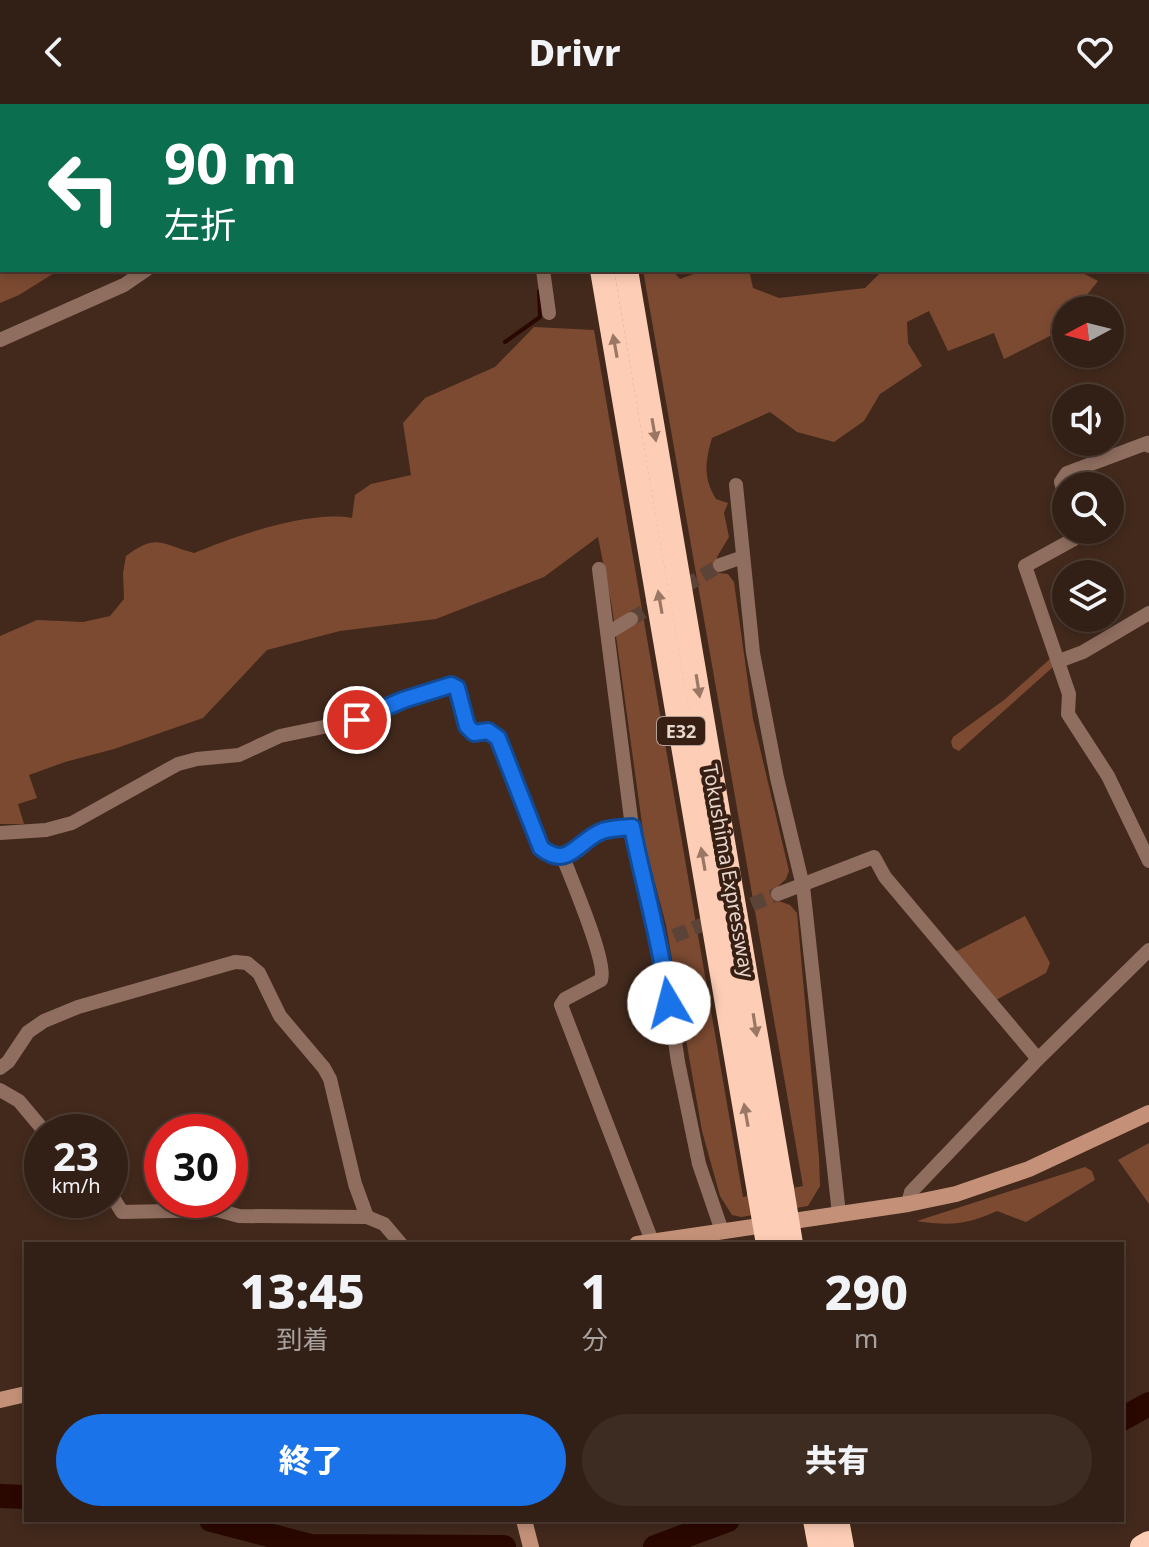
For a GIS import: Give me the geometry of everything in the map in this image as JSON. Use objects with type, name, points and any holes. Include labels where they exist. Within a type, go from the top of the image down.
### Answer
[{"type":"highway","name":"Tokushima Expressway","points":[[602,272],[771,1191],[790,1242]]},
{"type":"highway","name":"Tokushima Expressway","points":[[626,272],[771,1191],[768,1242]]},
{"type":"highway","points":[[815,1522],[820,1547]]},
{"type":"highway","points":[[837,1522],[842,1547]]},
{"type":"highway","points":[[1142,1547],[1149,1543]]},
{"type":"street","points":[[0,340],[124,285],[143,272]]},
{"type":"street","points":[[543,272],[549,313]]},
{"type":"street","points":[[1070,472],[1147,443],[1149,446]]},
{"type":"street","points":[[736,485],[753,653],[777,778],[803,886],[839,1214]]},
{"type":"street","points":[[1065,544],[1025,566],[1069,694],[1068,714],[1108,776],[1149,861]]},
{"type":"street","points":[[720,565],[743,557]]},
{"type":"street","points":[[599,569],[632,827],[649,906],[661,944],[678,1062],[699,1164],[722,1231]]},
{"type":"street","points":[[1059,661],[1083,652],[1149,613]]},
{"type":"street","points":[[608,633],[631,619]]},
{"type":"street","points":[[0,833],[46,830],[72,823],[178,764],[239,755],[280,736],[357,720],[403,700],[451,685],[457,688],[467,726],[474,733],[488,731],[498,738],[541,848],[552,857],[563,857],[602,831],[632,827]]},
{"type":"street","points":[[563,857],[593,935],[604,974],[601,980],[565,999],[561,1005],[644,1242]]},
{"type":"street","points":[[778,894],[874,857],[885,877],[1038,1059]]},
{"type":"street","points":[[661,944],[674,936]]},
{"type":"street","points":[[908,1204],[911,1192],[1038,1059],[1149,950]]},
{"type":"street","points":[[0,1068],[8,1062],[28,1032],[44,1021],[78,1007],[235,962],[247,963],[259,973],[280,1016],[330,1079],[355,1184],[367,1217]]},
{"type":"street","points":[[0,1090],[19,1101],[30,1114]]},
{"type":"street","points":[[650,1242],[908,1204],[956,1194],[1029,1169],[1149,1113]]},
{"type":"street","points":[[128,1212],[217,1210],[239,1216],[367,1217],[384,1224],[399,1242]]},
{"type":"street","points":[[0,1400],[24,1394]]},
{"type":"street","points":[[525,1522],[531,1547]]},
{"type":"shaded area","points":[[0,272],[56,272],[19,295],[0,303]]},
{"type":"shaded area","points":[[643,272],[674,272],[680,279],[699,272],[749,272],[753,288],[779,298],[865,288],[881,272],[1081,272],[1098,281],[1086,296],[1052,296],[1052,335],[1004,359],[994,333],[948,351],[929,311],[907,322],[908,343],[922,366],[880,394],[864,421],[834,442],[797,432],[770,412],[712,438],[707,477],[716,499],[728,503],[724,513],[729,537],[717,557],[719,573],[728,574],[734,582],[753,719],[789,871],[786,879],[774,890],[776,900],[790,905],[797,913],[819,1158],[820,1186],[808,1206],[741,1217],[732,1215],[720,1196],[702,1131],[666,925],[645,845],[612,607],[598,537],[544,577],[436,619],[340,631],[267,650],[203,718],[29,775],[37,798],[18,804],[24,824],[0,824],[0,636],[37,620],[83,622],[110,616],[124,599],[126,556],[145,545],[159,542],[194,553],[251,532],[294,521],[352,518],[355,495],[371,484],[411,475],[403,423],[425,398],[495,367],[534,327],[594,330],[743,1197],[803,1186]]},
{"type":"shaded area","points":[[1050,659],[1053,667],[959,751],[953,748],[953,737],[1004,700]]},
{"type":"shaded area","points":[[1025,916],[1050,963],[1046,973],[996,1000],[955,952]]},
{"type":"shaded area","points":[[1149,1143],[1149,1204],[1118,1160]]},
{"type":"shaded area","points":[[1085,1167],[1092,1171],[1095,1180],[1026,1222],[997,1211],[958,1223],[917,1221]]},
{"type":"waterway","points":[[505,342],[540,317],[539,291]]},
{"type":"waterway","points":[[1124,1418],[1149,1404]]},
{"type":"waterway","points":[[0,1496],[24,1497]]},
{"type":"waterway","points":[[219,1522],[311,1546],[504,1547]]},
{"type":"waterway","points":[[655,1547],[723,1522]]},
{"type":"tunnel","points":[[631,619],[720,565]]},
{"type":"tunnel","points":[[674,936],[778,894]]},
{"type":"route","points":[[357,720],[403,700],[451,685],[457,688],[467,726],[474,733],[488,731],[498,738],[541,848],[552,857],[563,857],[602,831],[632,827],[649,906],[661,944],[669,1003]]}]
